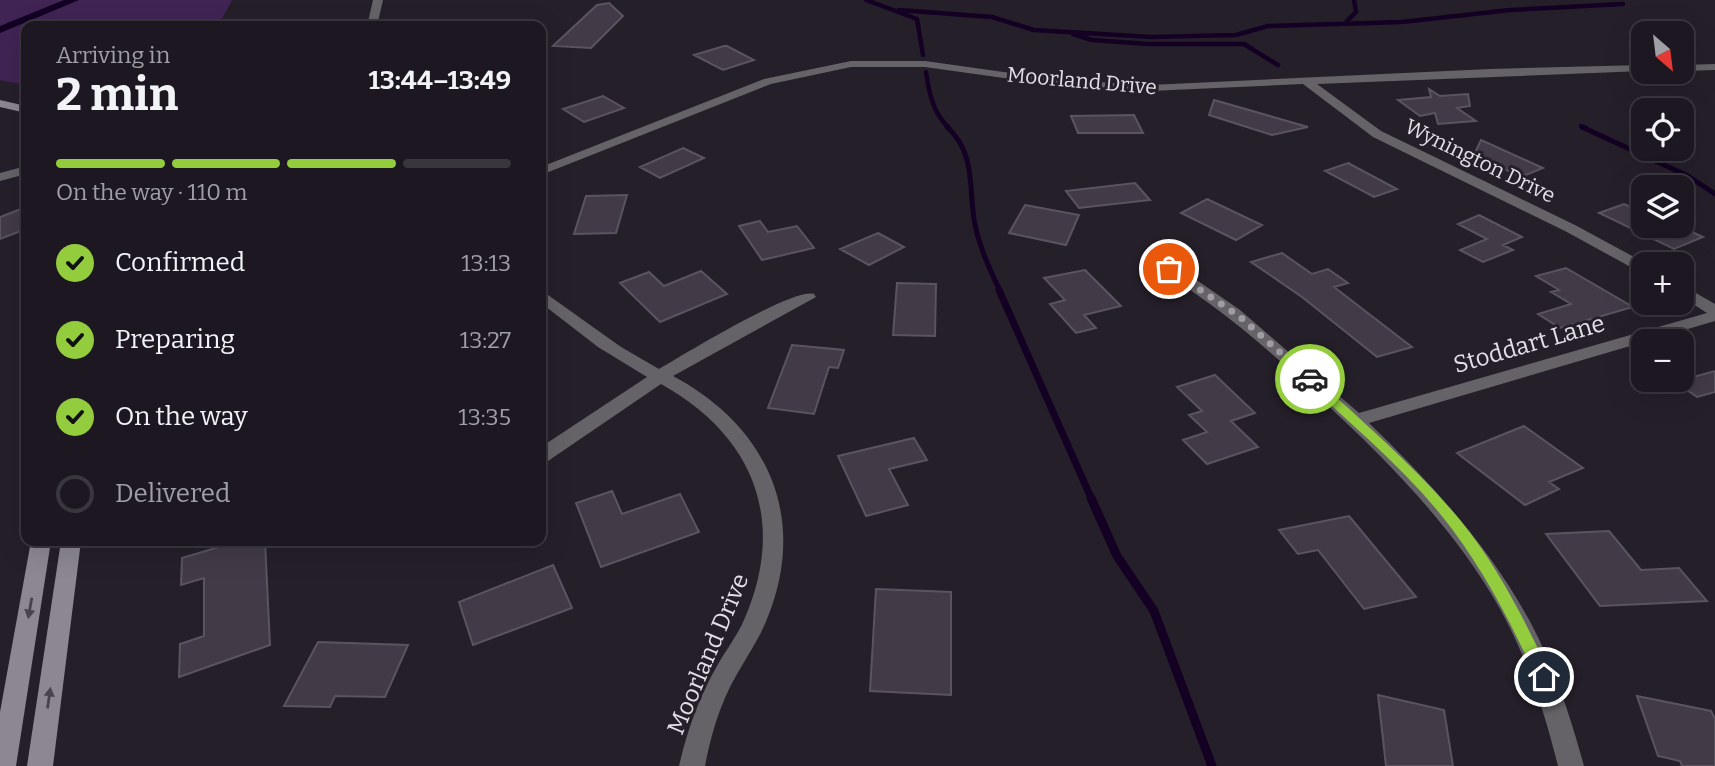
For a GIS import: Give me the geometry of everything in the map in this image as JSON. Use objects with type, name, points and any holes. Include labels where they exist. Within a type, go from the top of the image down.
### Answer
[{"type":"main road","points":[[0,92],[21,98]]},
{"type":"main road","points":[[0,103],[21,109]]},
{"type":"main road","points":[[3,766],[40,546]]},
{"type":"main road","points":[[40,766],[70,546]]},
{"type":"street","points":[[373,21],[378,0]]},
{"type":"street","name":"Moorland Drive","points":[[546,169],[768,82],[839,66],[925,64],[1060,83],[1139,88],[1631,68]]},
{"type":"street","points":[[1694,68],[1715,67]]},
{"type":"street","name":"Wynington Drive","points":[[1306,81],[1351,117],[1388,141],[1570,228],[1631,261]]},
{"type":"street","points":[[0,177],[21,171]]},
{"type":"street","points":[[1147,258],[1190,281],[1239,316],[1357,420],[1457,525],[1510,605],[1553,698],[1571,766]]},
{"type":"street","points":[[546,453],[657,376],[755,321],[808,297]]},
{"type":"street","points":[[1694,298],[1715,313]]},
{"type":"street","name":"Moorland Drive","points":[[546,299],[583,328],[706,404],[738,435],[764,477],[773,510],[771,570],[758,613],[721,681],[699,732],[692,766]]},
{"type":"street","name":"Stoddart Lane","points":[[1357,420],[1715,313]]},
{"type":"shaded area","points":[[0,0],[232,0],[221,21],[21,21],[21,84],[0,80]]},
{"type":"shaded area","points":[[64,0],[79,0],[29,21],[21,21],[21,24],[0,33],[0,26]]},
{"type":"building","points":[[609,3],[623,16],[591,48],[553,46],[597,5]]},
{"type":"building","points":[[724,46],[754,60],[723,70],[694,55]]},
{"type":"building","points":[[1429,89],[1440,96],[1468,94],[1470,106],[1457,108],[1476,121],[1438,124],[1435,113],[1420,116],[1398,100],[1431,97]]},
{"type":"building","points":[[603,96],[624,108],[584,122],[563,109]]},
{"type":"building","points":[[1214,100],[1308,127],[1272,135],[1209,115]]},
{"type":"building","points":[[1134,115],[1143,133],[1078,133],[1071,116]]},
{"type":"building","points":[[1481,140],[1543,168],[1521,177],[1474,155]]},
{"type":"building","points":[[683,148],[704,158],[660,178],[640,167]]},
{"type":"building","points":[[1348,163],[1397,189],[1374,197],[1325,171]]},
{"type":"building","points":[[1135,183],[1150,200],[1079,208],[1066,191]]},
{"type":"building","points":[[627,195],[616,233],[574,234],[586,196]]},
{"type":"building","points":[[1207,199],[1262,225],[1236,240],[1181,213]]},
{"type":"building","points":[[1624,204],[1631,207],[1631,228],[1599,213]]},
{"type":"building","points":[[1025,205],[1079,215],[1066,245],[1009,233]]},
{"type":"building","points":[[21,209],[21,231],[0,239],[0,217]]},
{"type":"building","points":[[1479,215],[1522,237],[1503,245],[1513,250],[1483,262],[1460,250],[1487,239],[1458,224]]},
{"type":"building","points":[[760,221],[768,232],[797,226],[814,248],[762,260],[739,226]]},
{"type":"building","points":[[878,233],[904,247],[869,265],[840,249]]},
{"type":"building","points":[[1694,233],[1703,237],[1674,249],[1651,238],[1694,238]]},
{"type":"building","points":[[1282,253],[1312,274],[1328,269],[1348,283],[1334,287],[1412,347],[1377,357],[1302,297],[1251,262]]},
{"type":"building","points":[[1566,268],[1631,308],[1560,328],[1538,314],[1571,304],[1551,292],[1559,290],[1536,276]]},
{"type":"building","points":[[1085,270],[1121,306],[1084,315],[1096,328],[1076,333],[1050,304],[1065,300],[1044,278]]},
{"type":"building","points":[[701,271],[727,294],[660,322],[620,283],[649,272],[664,286]]},
{"type":"building","points":[[897,283],[936,284],[935,336],[893,335]]},
{"type":"building","points":[[792,345],[844,350],[838,368],[829,367],[814,414],[768,408]]},
{"type":"building","points":[[1715,371],[1715,392],[1697,397],[1690,392],[1694,392],[1694,377]]},
{"type":"building","points":[[1215,375],[1255,413],[1231,421],[1258,447],[1207,464],[1183,440],[1207,432],[1189,415],[1202,411],[1177,387]]},
{"type":"building","points":[[1524,426],[1583,468],[1549,482],[1559,489],[1525,505],[1457,453]]},
{"type":"building","points":[[914,438],[927,460],[889,469],[908,505],[866,516],[838,456]]},
{"type":"building","points":[[612,491],[622,514],[680,494],[699,532],[601,567],[576,503]]},
{"type":"building","points":[[1349,516],[1416,597],[1364,609],[1318,550],[1298,554],[1279,530]]},
{"type":"building","points":[[1609,531],[1641,570],[1679,568],[1707,601],[1600,606],[1546,534]]},
{"type":"building","points":[[222,546],[265,546],[270,645],[179,677],[180,644],[204,636],[204,578],[181,585],[182,558]]},
{"type":"building","points":[[553,565],[572,608],[473,645],[459,602]]},
{"type":"building","points":[[876,589],[951,592],[951,695],[870,691]]},
{"type":"building","points":[[318,642],[408,645],[385,697],[335,696],[330,707],[284,706]]},
{"type":"building","points":[[1378,695],[1444,710],[1453,766],[1386,766]]},
{"type":"building","points":[[1637,696],[1711,711],[1715,719],[1715,766],[1682,766],[1680,761],[1658,756]]},
{"type":"waterway","points":[[866,0],[917,19],[923,55]]},
{"type":"waterway","points":[[1345,23],[1356,12],[1354,0]]},
{"type":"waterway","points":[[899,10],[992,17],[1034,30],[1151,37],[1236,35],[1268,26],[1402,22],[1510,10],[1623,4]]},
{"type":"waterway","points":[[1073,34],[1092,40],[1148,44],[1244,44],[1278,65]]},
{"type":"waterway","points":[[926,72],[935,109],[949,128]]},
{"type":"waterway","points":[[1581,126],[1586,128]]},
{"type":"waterway","points":[[947,127],[956,137],[967,158],[976,228],[984,256],[1000,291]]},
{"type":"waterway","points":[[1582,127],[1688,176],[1715,194]]},
{"type":"waterway","points":[[999,290],[1092,500]]},
{"type":"waterway","points":[[1091,498],[1117,556],[1154,611],[1212,766]]},
{"type":"way so far","points":[[1169,269],[1239,316],[1310,379]]},
{"type":"route","points":[[1310,379],[1357,420],[1457,525],[1510,605],[1544,677]]}]
